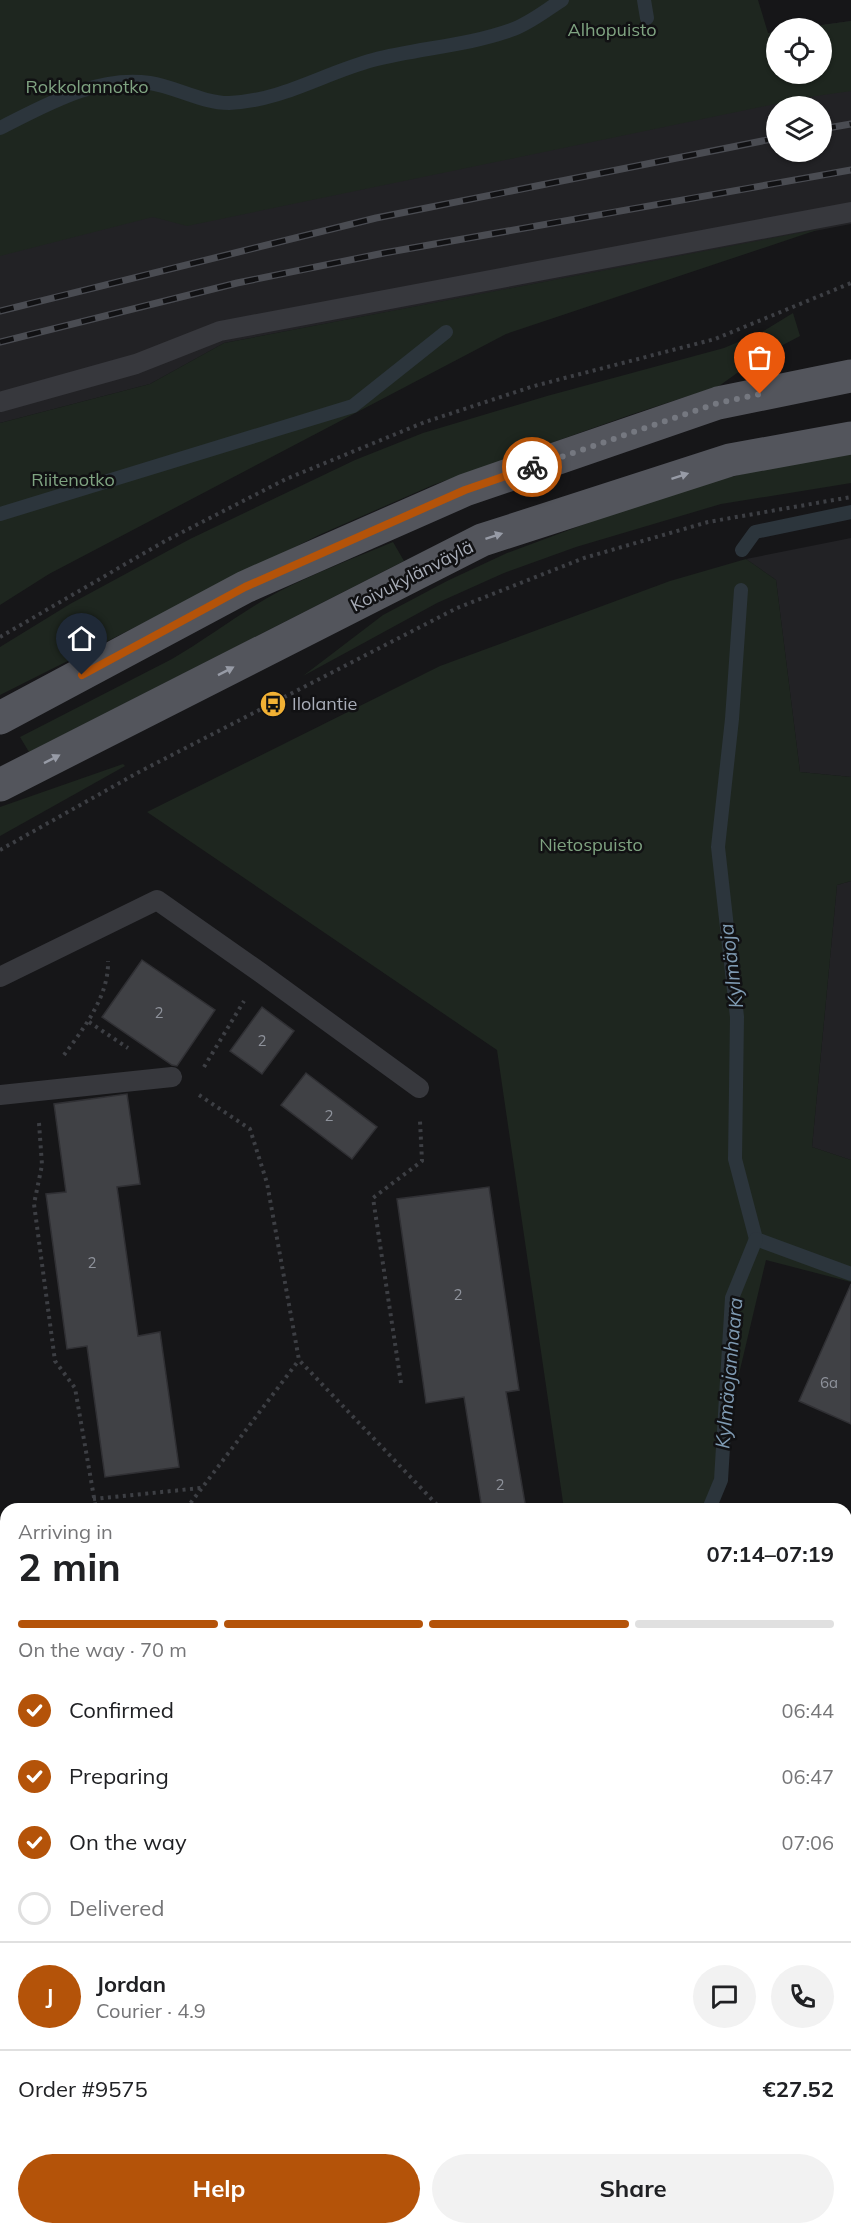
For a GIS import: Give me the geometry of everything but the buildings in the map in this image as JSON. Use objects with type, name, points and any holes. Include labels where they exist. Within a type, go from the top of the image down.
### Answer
[{"type":"main road","points":[[0,718],[245,587],[465,490],[718,403],[851,376]]},
{"type":"main road","name":"Koivukylänväylä","points":[[0,785],[482,540],[730,460],[851,438]]},
{"type":"lane","points":[[0,402],[136,364],[220,332],[851,212]]},
{"type":"lane","points":[[0,977],[158,900],[419,1088]]},
{"type":"lane","points":[[0,1095],[172,1077]]},
{"type":"path","points":[[0,637],[165,540],[297,475],[425,422],[523,390],[715,339],[851,283]]},
{"type":"path","points":[[0,850],[139,772],[456,608],[584,558],[708,522],[851,497]]},
{"type":"path","points":[[94,1503],[75,1388],[55,1361],[34,1204],[42,1165],[37,1091],[89,1022],[109,975],[108,924]]},
{"type":"path","points":[[190,1089],[261,973]]},
{"type":"path","points":[[89,1022],[250,1130],[267,1183],[299,1360],[435,1503]]},
{"type":"path","points":[[401,1383],[373,1198],[422,1161],[419,1088]]},
{"type":"path","points":[[191,1503],[299,1360]]},
{"type":"path","points":[[93,1499],[202,1488]]},
{"type":"shaded area","points":[[851,21],[851,224],[224,343],[150,384],[0,423],[0,201],[766,34],[766,84],[832,84],[832,24]]},
{"type":"shaded area","points":[[851,538],[851,777],[800,772],[776,580],[746,559]]},
{"type":"shaded area","points":[[851,881],[851,1160],[812,1147],[837,885]]},
{"type":"green space","points":[[0,0],[758,0],[766,26],[766,84],[832,84],[832,24],[851,21],[851,91],[816,96],[766,96],[766,106],[187,226],[153,217],[0,256]]},
{"type":"green space","name":"Riitenotko","points":[[820,229],[506,334],[49,574],[0,605],[0,423],[150,384],[224,343]]},
{"type":"green space","points":[[793,313],[800,336],[758,358],[719,386],[433,485],[319,535],[0,695],[0,647],[70,604],[190,539],[355,460],[423,433],[547,396],[724,348],[762,332]]},
{"type":"green space","points":[[851,447],[851,483],[721,504],[576,547],[504,573],[437,603],[303,676],[383,615],[507,553],[671,492]]},
{"type":"green space","points":[[393,542],[404,561],[29,752],[20,737],[172,659],[278,592]]},
{"type":"green space","name":"Nietospuisto","points":[[746,559],[776,580],[800,772],[851,777],[851,881],[837,885],[812,1147],[851,1160],[851,1282],[766,1260],[708,1503],[563,1503],[497,1050],[147,812],[440,666],[670,581]]},
{"type":"green space","points":[[123,764],[125,766],[0,836],[0,807]]},
{"type":"waterway","points":[[0,128],[72,94],[111,83],[150,83],[199,98],[229,103],[267,97],[373,60],[477,40],[511,30],[531,21],[562,0]]},
{"type":"waterway","name":"Kylmäoja","points":[[644,0],[647,18]]},
{"type":"waterway","points":[[0,514],[353,406],[446,332]]},
{"type":"waterway","points":[[742,550],[755,532],[851,512]]},
{"type":"waterway","name":"Kylmäoja","points":[[741,590],[732,719],[718,847],[737,1017],[735,1159],[756,1239],[851,1274]]},
{"type":"waterway","name":"Kylmäojanhaara","points":[[711,1503],[721,1480],[732,1298],[756,1239]]},
{"type":"railway","points":[[832,127],[851,124]]},
{"type":"railway","points":[[0,311],[376,218],[766,140]]},
{"type":"railway","points":[[0,342],[237,283],[384,253],[851,170]]},
{"type":"way so far","points":[[532,467],[718,403],[760,394]]},
{"type":"place","name":"Ilolantie","points":[[273,704]]},
{"type":"route","points":[[82,675],[245,587],[465,490],[532,467]]},
{"type":"park label","name":"Alhopuisto","points":[[612,30]]},
{"type":"park label","name":"Rokkolannotko","points":[[87,87]]}]
